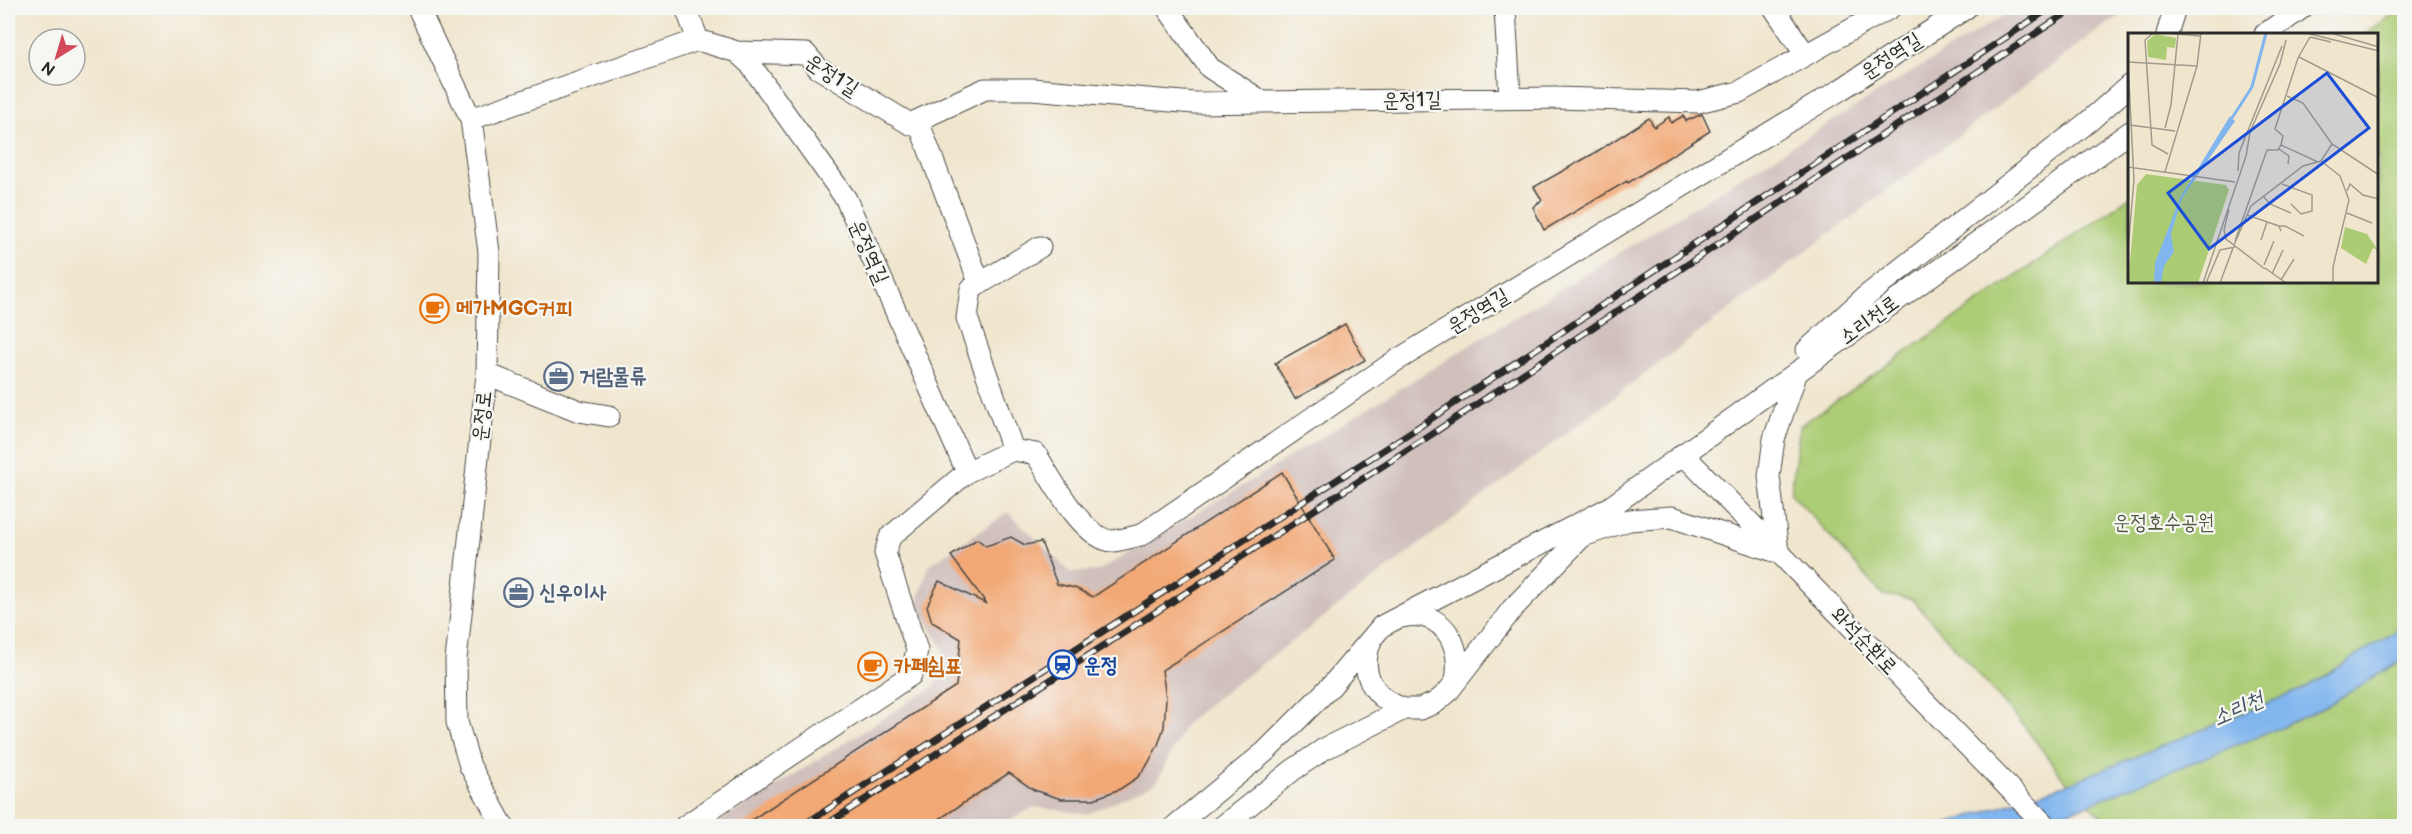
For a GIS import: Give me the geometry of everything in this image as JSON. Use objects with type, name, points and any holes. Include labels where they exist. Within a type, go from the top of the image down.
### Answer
[{"type":"street","name":"운정로","points":[[418,8],[471,119],[489,252],[487,374],[456,660],[457,722],[470,766],[503,826]]},
{"type":"street","points":[[686,8],[698,40]]},
{"type":"street","points":[[1167,8],[1210,68],[1263,102]]},
{"type":"street","points":[[1505,8],[1510,98]]},
{"type":"street","points":[[1774,8],[1805,54]]},
{"type":"street","name":"운정1길","points":[[737,52],[806,54],[818,68],[910,124],[985,89],[1032,89],[1194,103],[1510,98],[1698,102],[1739,92],[1890,8]]},
{"type":"street","name":"운정역길","points":[[1013,450],[1036,454],[1074,513],[1094,535],[1111,541],[1141,535],[1394,362],[1840,90],[1966,8]]},
{"type":"street","points":[[2167,33],[2175,8]]},
{"type":"street","points":[[2266,33],[2302,8]]},
{"type":"street","points":[[471,119],[698,40],[737,52]]},
{"type":"street","name":"운정역길","points":[[737,52],[750,64],[846,199],[967,472]]},
{"type":"street","points":[[1731,420],[1865,297],[2088,122],[2128,87]]},
{"type":"street","points":[[918,121],[980,282]]},
{"type":"street","name":"소리천로","points":[[1608,508],[2128,133]]},
{"type":"street","points":[[685,826],[911,675],[917,650],[885,553],[890,537],[967,472],[1013,450],[967,318],[971,289],[1040,247]]},
{"type":"street","points":[[1585,536],[1629,520],[1672,517],[1778,552],[1769,476],[1774,439],[1797,372]]},
{"type":"street","points":[[487,374],[579,411],[609,416]]},
{"type":"street","name":"와석순환로","points":[[1683,454],[1978,759],[2046,826]]},
{"type":"street","points":[[1372,638],[1366,651],[1365,666],[1368,680],[1376,693],[1389,703],[1404,708],[1420,709],[1435,704],[1447,693],[1512,608],[1585,536],[1608,508]]},
{"type":"street","points":[[1175,826],[1266,752],[1332,685],[1382,626],[1608,508]]},
{"type":"street","points":[[1394,619],[1409,615],[1424,617],[1438,623],[1449,634],[1456,648],[1459,664],[1456,680]]},
{"type":"street","points":[[1223,826],[1324,748],[1404,708]]},
{"type":"shaded area","points":[[2015,8],[2132,8],[2100,29],[1205,707],[1185,725],[1156,783],[1087,814],[1034,807],[1000,826],[712,826],[935,686],[944,650],[917,606],[928,566],[1008,512],[1070,572],[1098,571],[1249,482]]},
{"type":"green space","name":"운정호수공원","points":[[2404,8],[2404,826],[2112,826],[2064,779],[2024,726],[1912,599],[1883,595],[1791,493],[1800,426],[2128,198],[2128,284],[2379,284],[2379,33],[2366,33]]},
{"type":"water","points":[[2404,618],[2404,659],[2325,707],[2281,727],[2034,826],[1940,826],[2065,785],[2305,688],[2395,632]]},
{"type":"building","points":[[1702,114],[1710,131],[1628,183],[1627,181],[1544,230],[1533,207],[1542,200],[1534,187],[1593,154],[1649,118],[1654,127],[1669,117],[1671,123],[1683,116],[1686,121]]},
{"type":"building","points":[[1345,324],[1365,360],[1295,399],[1275,363]]},
{"type":"building","points":[[1282,472],[1335,560],[1162,670],[1166,698],[1164,727],[1158,745],[1137,778],[1120,789],[1094,799],[1061,799],[1034,790],[1009,773],[929,826],[742,826],[956,686],[961,639],[932,622],[927,606],[939,581],[987,604],[951,556],[977,539],[986,546],[1011,537],[1025,545],[1041,542],[1057,584],[1075,588],[1093,597]]},
{"type":"railway","points":[[802,826],[1420,426],[2050,8]]},
{"type":"railway","points":[[824,826],[1432,434],[2074,8]]},
{"type":"place","name":"메가MGC커피","points":[[435,308]]},
{"type":"place","name":"거람물류","points":[[558,376]]},
{"type":"place","name":"신우이사","points":[[518,592]]},
{"type":"place","name":"운정","points":[[1063,665]]},
{"type":"place","name":"카페쉼표","points":[[873,666]]},
{"type":"water label","name":"소리천","points":[[2238,709]]}]
